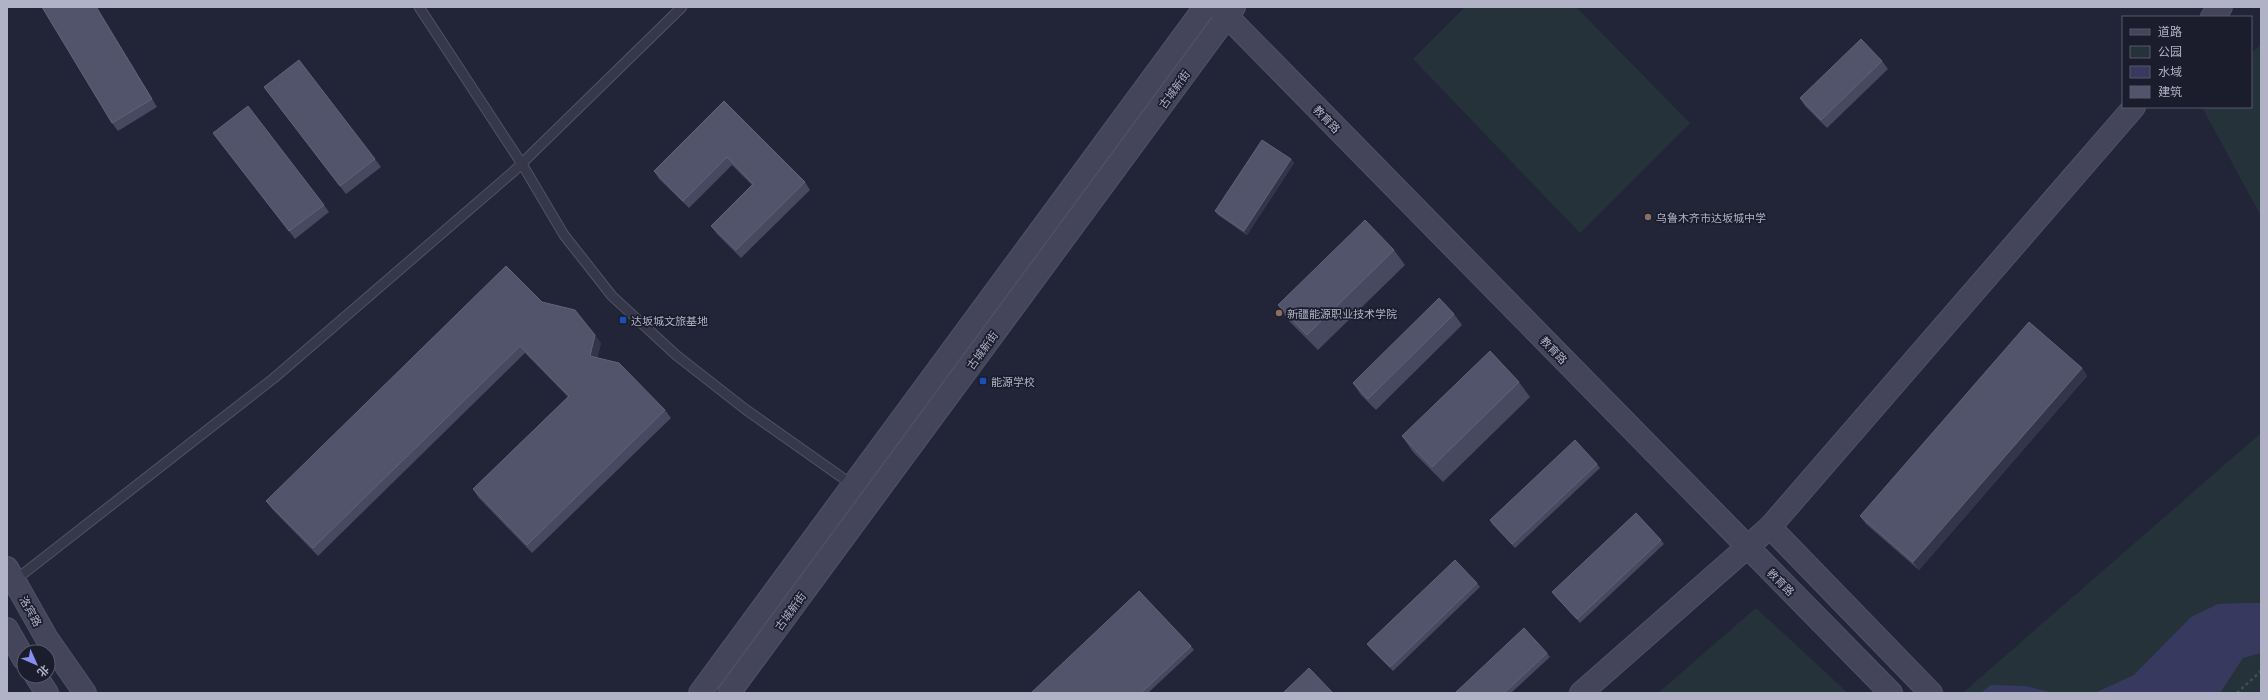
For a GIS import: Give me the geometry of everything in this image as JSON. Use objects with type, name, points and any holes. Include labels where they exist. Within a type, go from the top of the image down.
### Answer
[{"type":"street","name":"古城新街","points":[[729,693],[862,492],[1205,7]]},
{"type":"street","points":[[2213,16],[2221,7]]},
{"type":"street","name":"古城新街","points":[[700,693],[862,492],[1227,10]]},
{"type":"street","name":"教育路","points":[[1227,10],[1747,548],[1891,693]]},
{"type":"street","points":[[1581,693],[1770,527],[2133,108]]},
{"type":"street","points":[[1770,527],[1931,693]]},
{"type":"street","name":"洛宾路","points":[[9,578],[46,637],[85,693]]},
{"type":"street","points":[[7,629],[16,645]]},
{"type":"street","points":[[42,684],[48,693]]},
{"type":"lane","points":[[419,7],[522,164],[564,235],[612,296],[676,355],[862,492]]},
{"type":"lane","points":[[9,578],[274,378],[522,164],[682,7]]},
{"type":"path","points":[[2237,693],[2261,671]]},
{"type":"green space","points":[[1465,7],[1576,7],[1690,123],[1580,233],[1413,59]]},
{"type":"green space","points":[[2261,45],[2261,216],[2203,108],[2252,108],[2252,52]]},
{"type":"green space","points":[[2261,433],[2261,693],[1967,693],[1965,691]]},
{"type":"green space","points":[[1756,608],[1848,693],[1658,693]]},
{"type":"water","points":[[2261,603],[2261,653],[2243,658],[2220,693],[2091,693],[2097,692],[2134,675],[2191,617],[2218,604]]},
{"type":"water","points":[[1991,685],[2026,686],[2053,693],[1981,693]]},
{"type":"building","points":[[42,7],[96,7],[152,99],[112,123]]},
{"type":"building","points":[[1861,39],[1882,61],[1821,120],[1800,98]]},
{"type":"building","points":[[299,60],[375,159],[340,186],[264,87]]},
{"type":"building","points":[[724,101],[805,182],[736,250],[711,226],[753,184],[727,157],[683,201],[654,171]]},
{"type":"building","points":[[248,106],[324,205],[289,231],[213,133]]},
{"type":"building","points":[[1262,140],[1291,159],[1244,231],[1215,211]]},
{"type":"building","points":[[1365,220],[1394,250],[1307,335],[1278,305]]},
{"type":"building","points":[[506,266],[542,302],[575,310],[595,335],[590,356],[619,363],[665,410],[527,545],[473,489],[569,396],[520,346],[313,548],[266,501]]},
{"type":"building","points":[[1439,298],[1454,314],[1368,399],[1353,383]]},
{"type":"building","points":[[2029,322],[2082,368],[1913,562],[1860,516]]},
{"type":"building","points":[[1490,351],[1519,382],[1432,467],[1402,436]]},
{"type":"building","points":[[1575,440],[1597,464],[1512,544],[1490,520]]},
{"type":"building","points":[[1636,513],[1661,540],[1577,619],[1552,592]]},
{"type":"building","points":[[1455,560],[1477,583],[1390,667],[1367,644]]},
{"type":"building","points":[[1139,591],[1191,646],[1141,693],[1031,693]]},
{"type":"building","points":[[1524,628],[1547,653],[1504,693],[1455,693]]},
{"type":"building","points":[[1309,668],[1333,693],[1283,693]]},
{"type":"place","name":"乌鲁木齐市达坂城中学","points":[[1648,217]]},
{"type":"place","name":"新疆能源职业技术学院","points":[[1279,313]]},
{"type":"place","name":"达坂城文旅基地","points":[[623,320]]},
{"type":"place","name":"能源学校","points":[[983,381]]}]
